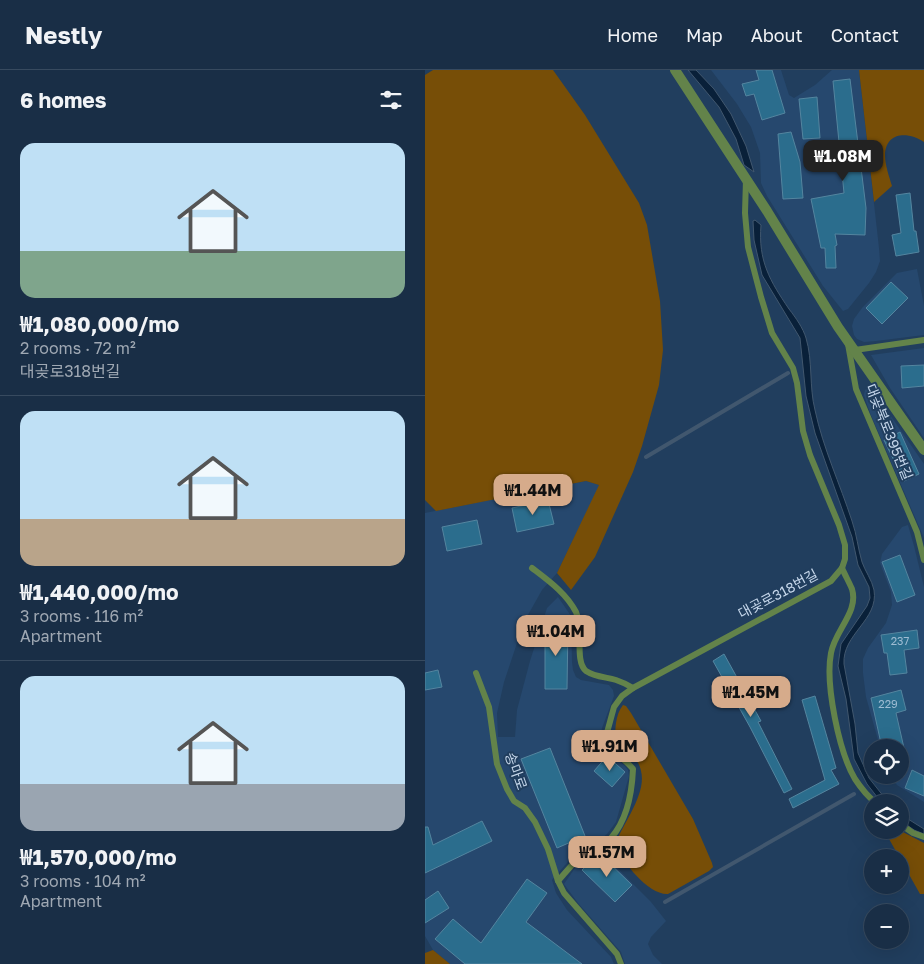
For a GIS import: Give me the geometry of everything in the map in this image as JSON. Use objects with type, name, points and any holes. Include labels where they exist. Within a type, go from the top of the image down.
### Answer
[{"type":"street","points":[[675,70],[847,340],[924,450]]},
{"type":"lane","points":[[745,178],[745,213],[748,247],[758,289],[771,333],[793,368],[797,383],[803,431],[810,455],[839,525],[845,545],[845,559],[842,568],[852,590],[854,602],[849,616],[837,635],[831,652],[831,688],[846,759],[855,779],[866,794]]},
{"type":"lane","name":"대곶북로395번길","points":[[847,340],[856,388],[917,532],[924,560]]},
{"type":"lane","points":[[855,350],[924,340]]},
{"type":"lane","points":[[532,568],[558,588],[576,613],[580,628],[579,659],[581,666],[596,676],[615,680],[633,688]]},
{"type":"lane","name":"대곶로318번길","points":[[558,881],[584,854],[612,837],[622,821],[629,802],[633,769],[610,748],[605,740],[614,706],[622,696],[633,688],[831,581],[842,568]]},
{"type":"lane","name":"송마로","points":[[476,673],[489,707],[493,724],[497,764],[514,801],[525,808],[535,822],[548,849],[558,881],[573,904],[617,954],[621,964]]},
{"type":"lane","points":[[909,830],[924,837]]},
{"type":"shaded area","points":[[433,70],[553,70],[585,115],[639,203],[647,225],[660,301],[663,350],[659,385],[633,472],[595,557],[571,590],[557,573],[599,485],[586,481],[436,511],[425,500],[425,75]]},
{"type":"shaded area","points":[[688,70],[696,70],[714,89],[731,114],[746,146],[754,172],[744,165],[736,139],[719,107]]},
{"type":"shaded area","points":[[711,70],[781,70],[789,95],[794,98],[815,85],[832,70],[859,70],[880,261],[869,283],[848,309],[843,311],[823,286],[767,196],[761,183],[760,153],[751,127],[737,104]]},
{"type":"shaded area","points":[[859,70],[924,70],[924,142],[905,135],[889,141],[886,147],[885,159],[892,186],[874,202]]},
{"type":"shaded area","points":[[755,220],[761,225],[761,249],[771,280],[806,338],[810,356],[813,401],[818,424],[854,526],[862,562],[874,590],[874,601],[871,610],[849,644],[845,653],[844,664],[855,724],[858,753],[864,767],[864,778],[854,759],[846,699],[838,666],[841,644],[867,606],[870,598],[869,587],[858,565],[852,537],[815,433],[806,396],[800,338],[762,275],[754,240],[753,221]]},
{"type":"shaded area","points":[[917,269],[924,306],[924,335],[864,342],[857,339],[852,326],[854,319],[862,308],[897,273]]},
{"type":"shaded area","points":[[924,348],[924,438],[890,388],[871,355]]},
{"type":"shaded area","points":[[868,388],[872,389],[924,464],[924,538],[870,413],[864,395],[865,390]]},
{"type":"shaded area","points":[[586,481],[600,485],[557,573],[542,590],[524,622],[504,682],[497,713],[498,737],[515,737],[517,710],[530,661],[547,608],[558,597],[571,616],[572,662],[576,677],[581,680],[609,685],[613,690],[614,696],[602,728],[600,741],[605,750],[624,765],[628,770],[629,776],[616,822],[600,840],[581,847],[552,880],[556,893],[567,910],[611,957],[614,964],[450,964],[433,950],[425,936],[425,513]]},
{"type":"shaded area","points":[[908,525],[924,587],[924,802],[896,784],[909,784],[909,739],[878,739],[866,697],[863,673],[863,659],[868,648],[886,623],[892,605],[891,592],[880,563],[882,554],[902,527]]},
{"type":"shaded area","points":[[623,705],[631,713],[693,819],[713,867],[668,894],[652,889],[637,876],[615,845],[633,809],[642,780],[639,764],[621,746],[615,733],[616,720]]},
{"type":"shaded area","points":[[867,784],[874,784],[882,794],[875,794]]},
{"type":"shaded area","points":[[909,820],[924,829],[924,834],[909,826]]},
{"type":"shaded area","points":[[909,835],[924,843],[924,894],[920,894],[909,874],[909,849],[895,849],[889,839],[909,839]]},
{"type":"shaded area","points":[[599,850],[651,902],[666,921],[651,937],[648,944],[653,955],[662,964],[625,964],[621,952],[564,884],[575,868],[588,856]]},
{"type":"shaded area","points":[[433,950],[450,964],[425,964],[425,953]]},
{"type":"building","points":[[756,70],[772,70],[785,113],[762,120],[754,94],[746,96],[742,84],[759,80]]},
{"type":"building","points":[[850,79],[866,208],[865,235],[835,234],[837,245],[835,246],[836,268],[826,268],[825,248],[821,248],[811,199],[844,193],[833,81]]},
{"type":"building","points":[[817,97],[820,138],[803,139],[799,99]]},
{"type":"building","points":[[791,132],[800,162],[803,198],[783,199],[778,134]]},
{"type":"building","points":[[910,193],[914,231],[916,231],[919,252],[896,256],[892,235],[901,233],[896,195]]},
{"type":"building","points":[[891,282],[908,298],[882,324],[866,308]]},
{"type":"building","points":[[924,365],[924,386],[902,388],[901,366]]},
{"type":"building","points":[[900,432],[919,474],[904,481],[884,440]]},
{"type":"building","points":[[548,500],[554,524],[517,532],[512,508]]},
{"type":"building","points":[[477,520],[482,544],[447,551],[442,527]]},
{"type":"building","points":[[900,555],[915,595],[897,602],[882,562]]},
{"type":"building","points":[[545,624],[568,625],[567,689],[545,689]]},
{"type":"building","points":[[917,630],[919,648],[904,650],[907,673],[890,675],[887,653],[884,653],[881,635]]},
{"type":"building","points":[[724,654],[761,721],[758,722],[792,789],[784,793],[713,661]]},
{"type":"building","points":[[438,670],[442,687],[425,690],[425,673]]},
{"type":"building","points":[[901,690],[906,710],[896,713],[902,739],[880,739],[871,698]]},
{"type":"building","points":[[815,696],[836,768],[831,770],[839,784],[793,808],[789,799],[825,780],[802,700]]},
{"type":"building","points":[[550,748],[585,836],[557,848],[521,759]]},
{"type":"building","points":[[607,756],[625,772],[612,787],[594,771]]},
{"type":"building","points":[[912,770],[924,776],[924,796],[905,788],[907,784],[909,784]]},
{"type":"building","points":[[482,821],[492,841],[425,873],[425,827],[428,827],[433,845]]},
{"type":"building","points":[[597,855],[601,855],[632,885],[615,902],[582,870]]},
{"type":"building","points":[[527,879],[547,893],[526,922],[582,964],[465,964],[435,939],[453,919],[481,943]]},
{"type":"building","points":[[438,891],[449,908],[425,923],[425,900]]},
{"type":"waterway","points":[[646,457],[788,373]]},
{"type":"waterway","points":[[665,902],[854,794]]}]
